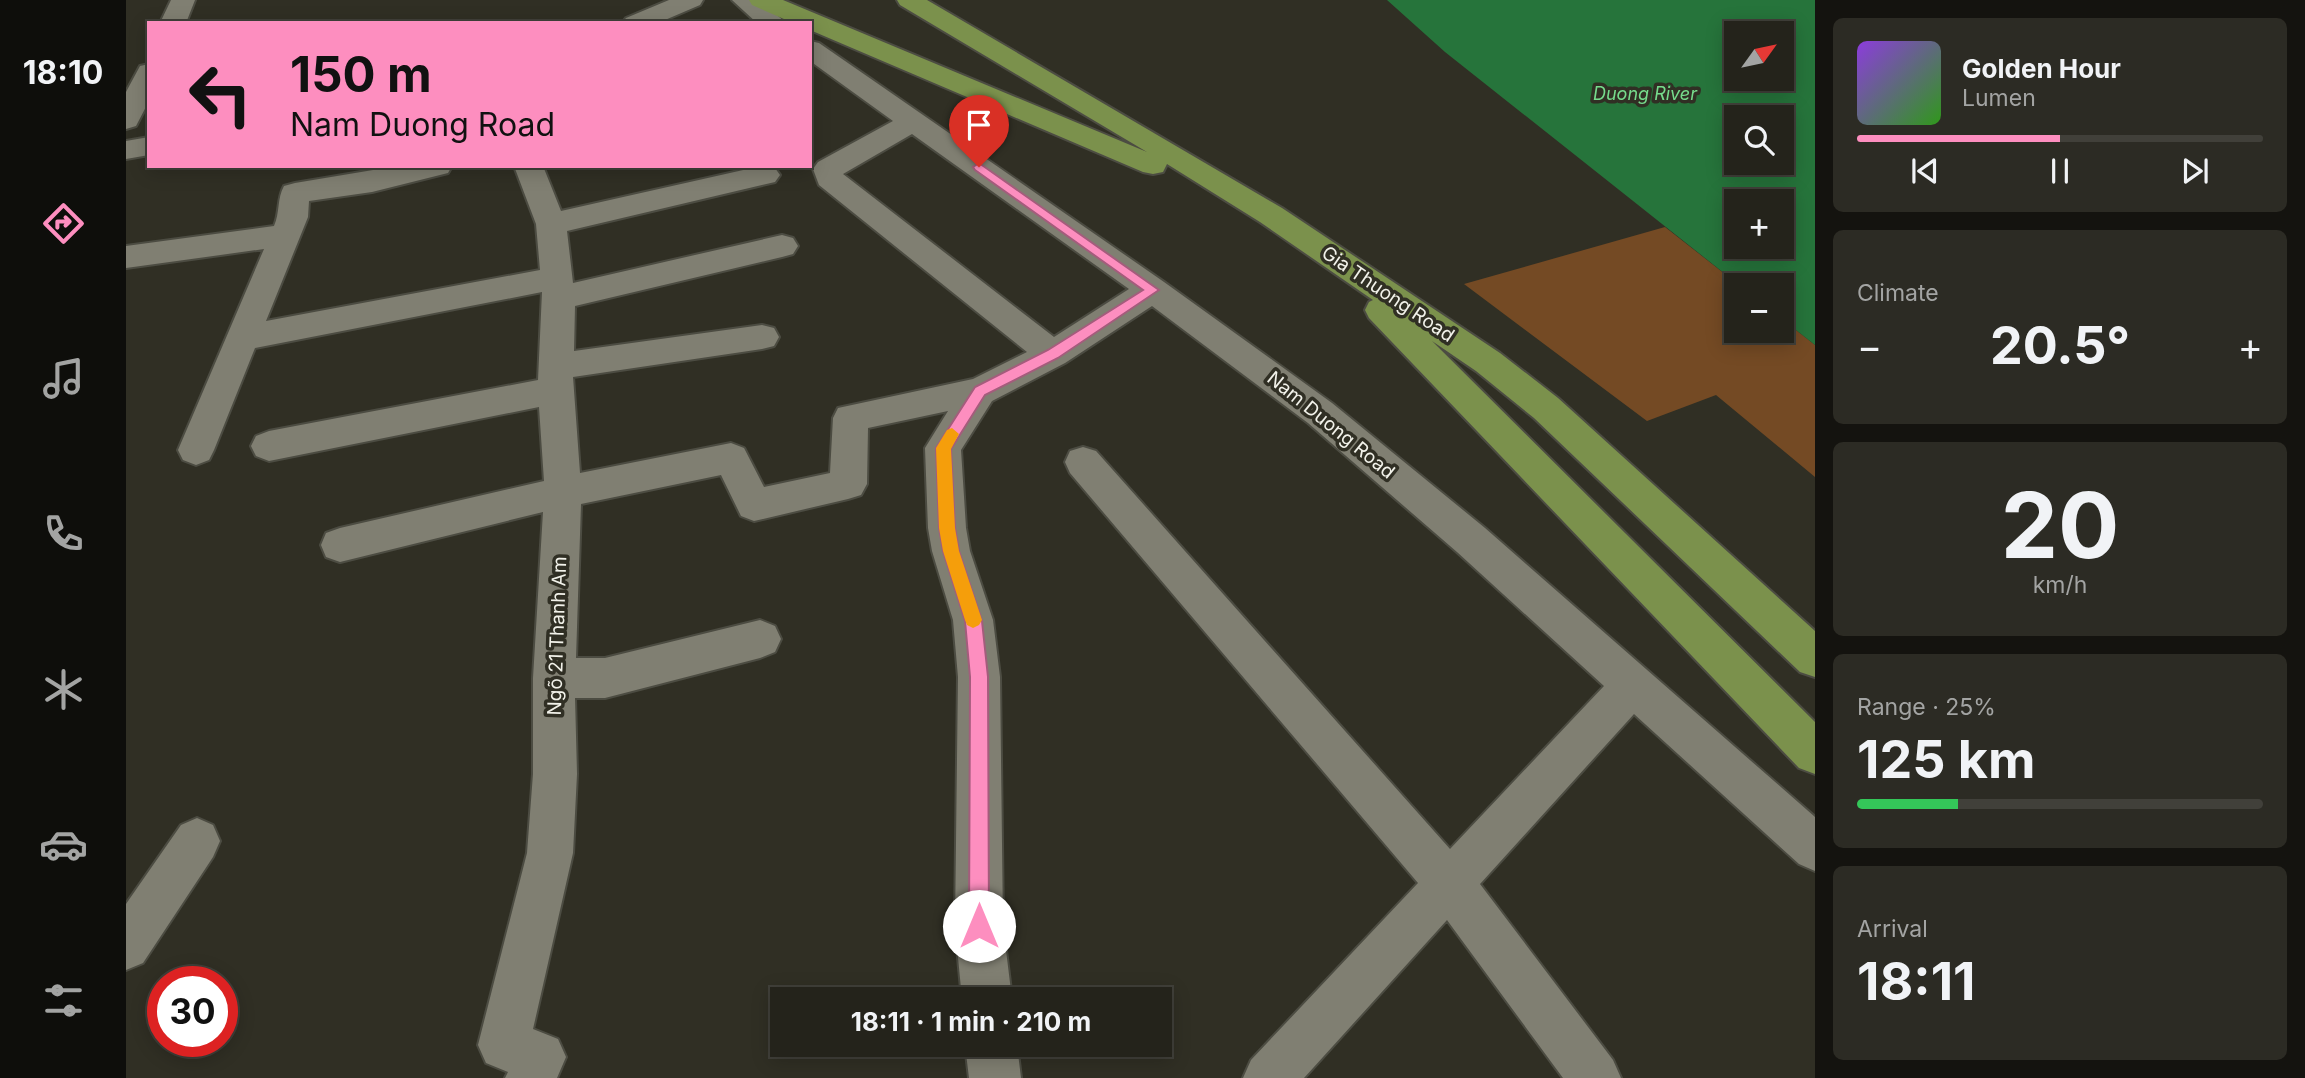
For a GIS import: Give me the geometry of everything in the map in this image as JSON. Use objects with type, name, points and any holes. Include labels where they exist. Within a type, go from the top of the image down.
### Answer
[{"type":"main road","points":[[761,0],[811,21]]},
{"type":"main road","name":"Gia Thuong Road","points":[[909,0],[1271,215],[1489,362],[1546,408],[1815,658]]},
{"type":"main road","points":[[812,22],[1271,215]]},
{"type":"main road","points":[[1321,249],[1815,753]]},
{"type":"street","points":[[174,21],[183,0]]},
{"type":"street","points":[[640,21],[691,0]]},
{"type":"street","points":[[744,0],[771,21]]},
{"type":"street","name":"Nam Duong Road","points":[[812,50],[1153,290],[1320,413],[1471,540],[1815,848]]},
{"type":"street","points":[[126,120],[147,76]]},
{"type":"street","points":[[914,121],[828,169],[829,177],[1053,354]]},
{"type":"street","points":[[126,150],[147,146]]},
{"type":"street","points":[[196,450],[293,217],[295,193],[372,182],[430,168]]},
{"type":"street","name":"Ngõ 21 Thanh Am","points":[[529,168],[551,224],[557,288],[555,379],[563,492],[554,678],[555,774],[550,853],[504,1045],[540,1058],[531,1078]]},
{"type":"street","points":[[551,224],[765,175]]},
{"type":"street","points":[[126,257],[285,236]]},
{"type":"street","points":[[243,338],[557,288],[782,246]]},
{"type":"street","points":[[340,545],[563,492],[731,458],[754,505],[848,484],[851,418],[980,391],[1053,354],[1153,290]]},
{"type":"street","points":[[269,446],[555,379],[762,337]]},
{"type":"street","points":[[980,391],[943,448],[947,528],[951,551],[974,621],[979,677],[979,926],[986,987]]},
{"type":"street","points":[[1083,462],[1450,884],[1595,1078]]},
{"type":"street","points":[[554,678],[605,678],[761,639]]},
{"type":"street","points":[[1269,1078],[1633,686]]},
{"type":"street","points":[[126,946],[197,841]]},
{"type":"street","points":[[992,1057],[995,1078]]},
{"type":"shaded area","points":[[1665,227],[1724,273],[1724,343],[1794,343],[1794,328],[1815,345],[1815,477],[1716,395],[1647,421],[1464,284]]},
{"type":"water","name":"Duong River","points":[[1387,0],[1815,0],[1815,345],[1794,328],[1794,273],[1724,273],[1445,52]]},
{"type":"slow traffic","points":[[952,434],[943,448],[947,528],[951,551],[973,620]]},
{"type":"route","points":[[979,167],[1153,290],[1053,354],[980,391],[943,448],[947,528],[951,551],[974,621],[979,677],[979,926]]}]
